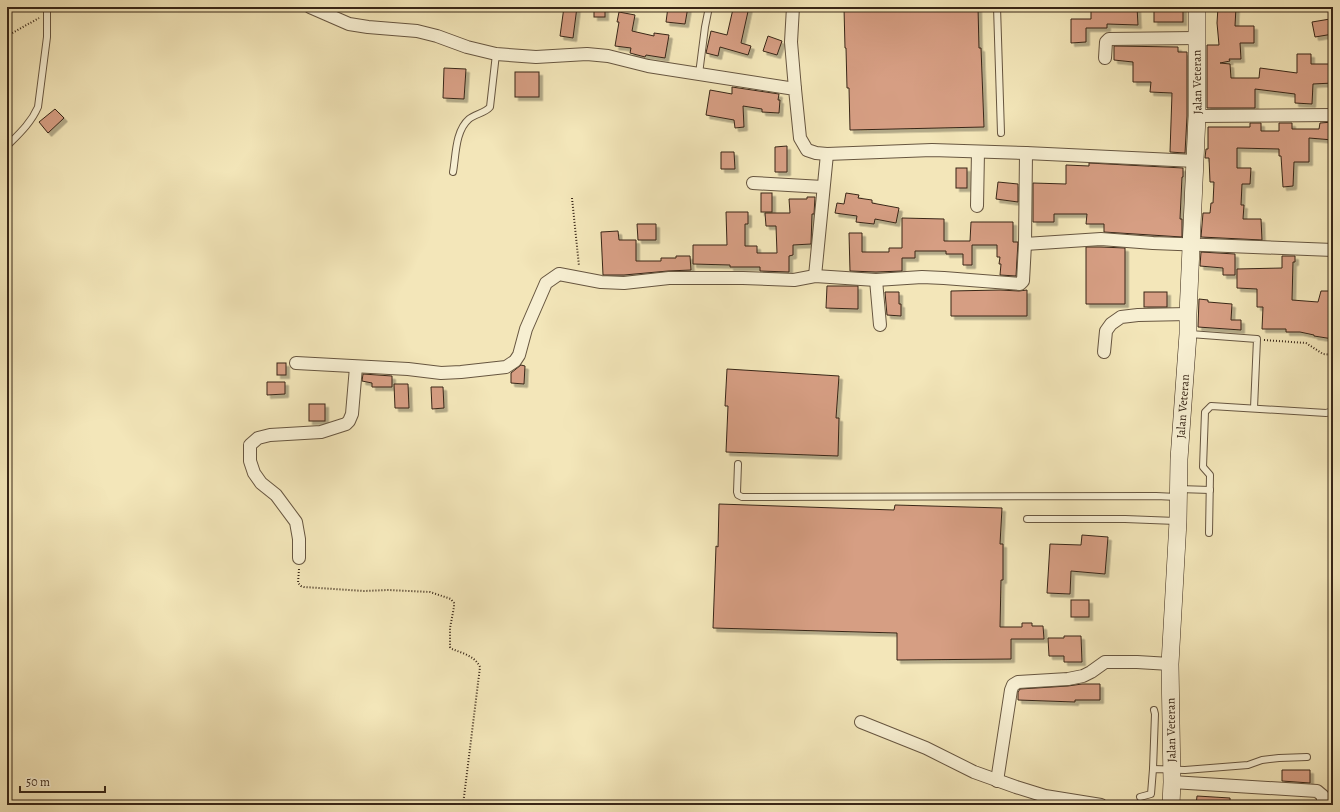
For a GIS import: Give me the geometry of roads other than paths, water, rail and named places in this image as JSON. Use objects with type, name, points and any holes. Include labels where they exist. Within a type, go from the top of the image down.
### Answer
[{"type":"main road","name":"Jalan Veteran","points":[[1171,805],[1172,776],[1170,664],[1178,521],[1182,408],[1188,334],[1192,244],[1197,116],[1197,7]]},
{"type":"street","points":[[310,7],[349,24],[417,31],[496,54],[536,57],[587,54],[608,56],[648,66],[795,89]]},
{"type":"street","points":[[793,7],[791,42],[795,89],[800,138],[807,150],[827,154],[907,150],[1026,153],[1195,161]]},
{"type":"street","points":[[1105,58],[1106,42],[1109,39],[1196,38]]},
{"type":"street","points":[[1197,116],[1333,115]]},
{"type":"street","points":[[977,206],[978,152]]},
{"type":"street","points":[[296,363],[408,369],[441,373],[506,367],[515,361],[519,355],[526,329],[546,283],[559,274],[601,282],[624,283],[669,278],[794,280],[815,276],[876,280],[922,277],[1020,284],[1023,281],[1025,244],[1026,153]]},
{"type":"street","points":[[815,276],[827,154]]},
{"type":"street","points":[[753,183],[823,187]]},
{"type":"street","points":[[1025,244],[1101,239],[1333,250]]},
{"type":"street","points":[[876,280],[880,325]]},
{"type":"street","points":[[1104,352],[1106,331],[1111,324],[1121,317],[1138,315],[1188,314]]},
{"type":"street","points":[[299,558],[299,539],[296,522],[276,495],[261,483],[254,473],[250,461],[250,445],[258,438],[270,435],[321,432],[346,424],[352,414],[356,367]]},
{"type":"street","points":[[997,781],[1011,690],[1018,682],[1068,679],[1083,676],[1092,672],[1105,662],[1170,664]]},
{"type":"street","points":[[861,722],[926,748],[997,781],[1045,796],[1101,805]]},
{"type":"street","points":[[1172,776],[1317,791],[1322,796],[1323,805]]},
{"type":"lane","points":[[699,74],[709,7]]},
{"type":"lane","points":[[997,7],[1001,133]]},
{"type":"lane","points":[[7,146],[28,125],[38,107],[47,37],[47,10]]},
{"type":"lane","points":[[453,172],[457,146],[463,127],[467,120],[488,110],[490,107],[496,54]]},
{"type":"lane","points":[[1188,334],[1257,339],[1254,408]]},
{"type":"lane","points":[[1209,534],[1210,475],[1203,467],[1205,412],[1211,406],[1326,413],[1333,411]]},
{"type":"lane","points":[[738,464],[736,492],[742,497],[1156,496],[1210,490]]},
{"type":"lane","points":[[1027,519],[1125,519],[1178,521]]},
{"type":"lane","points":[[1140,797],[1151,794],[1154,710]]},
{"type":"lane","points":[[1153,769],[1172,776],[1184,770],[1248,765],[1262,760],[1278,758],[1307,757]]}]
